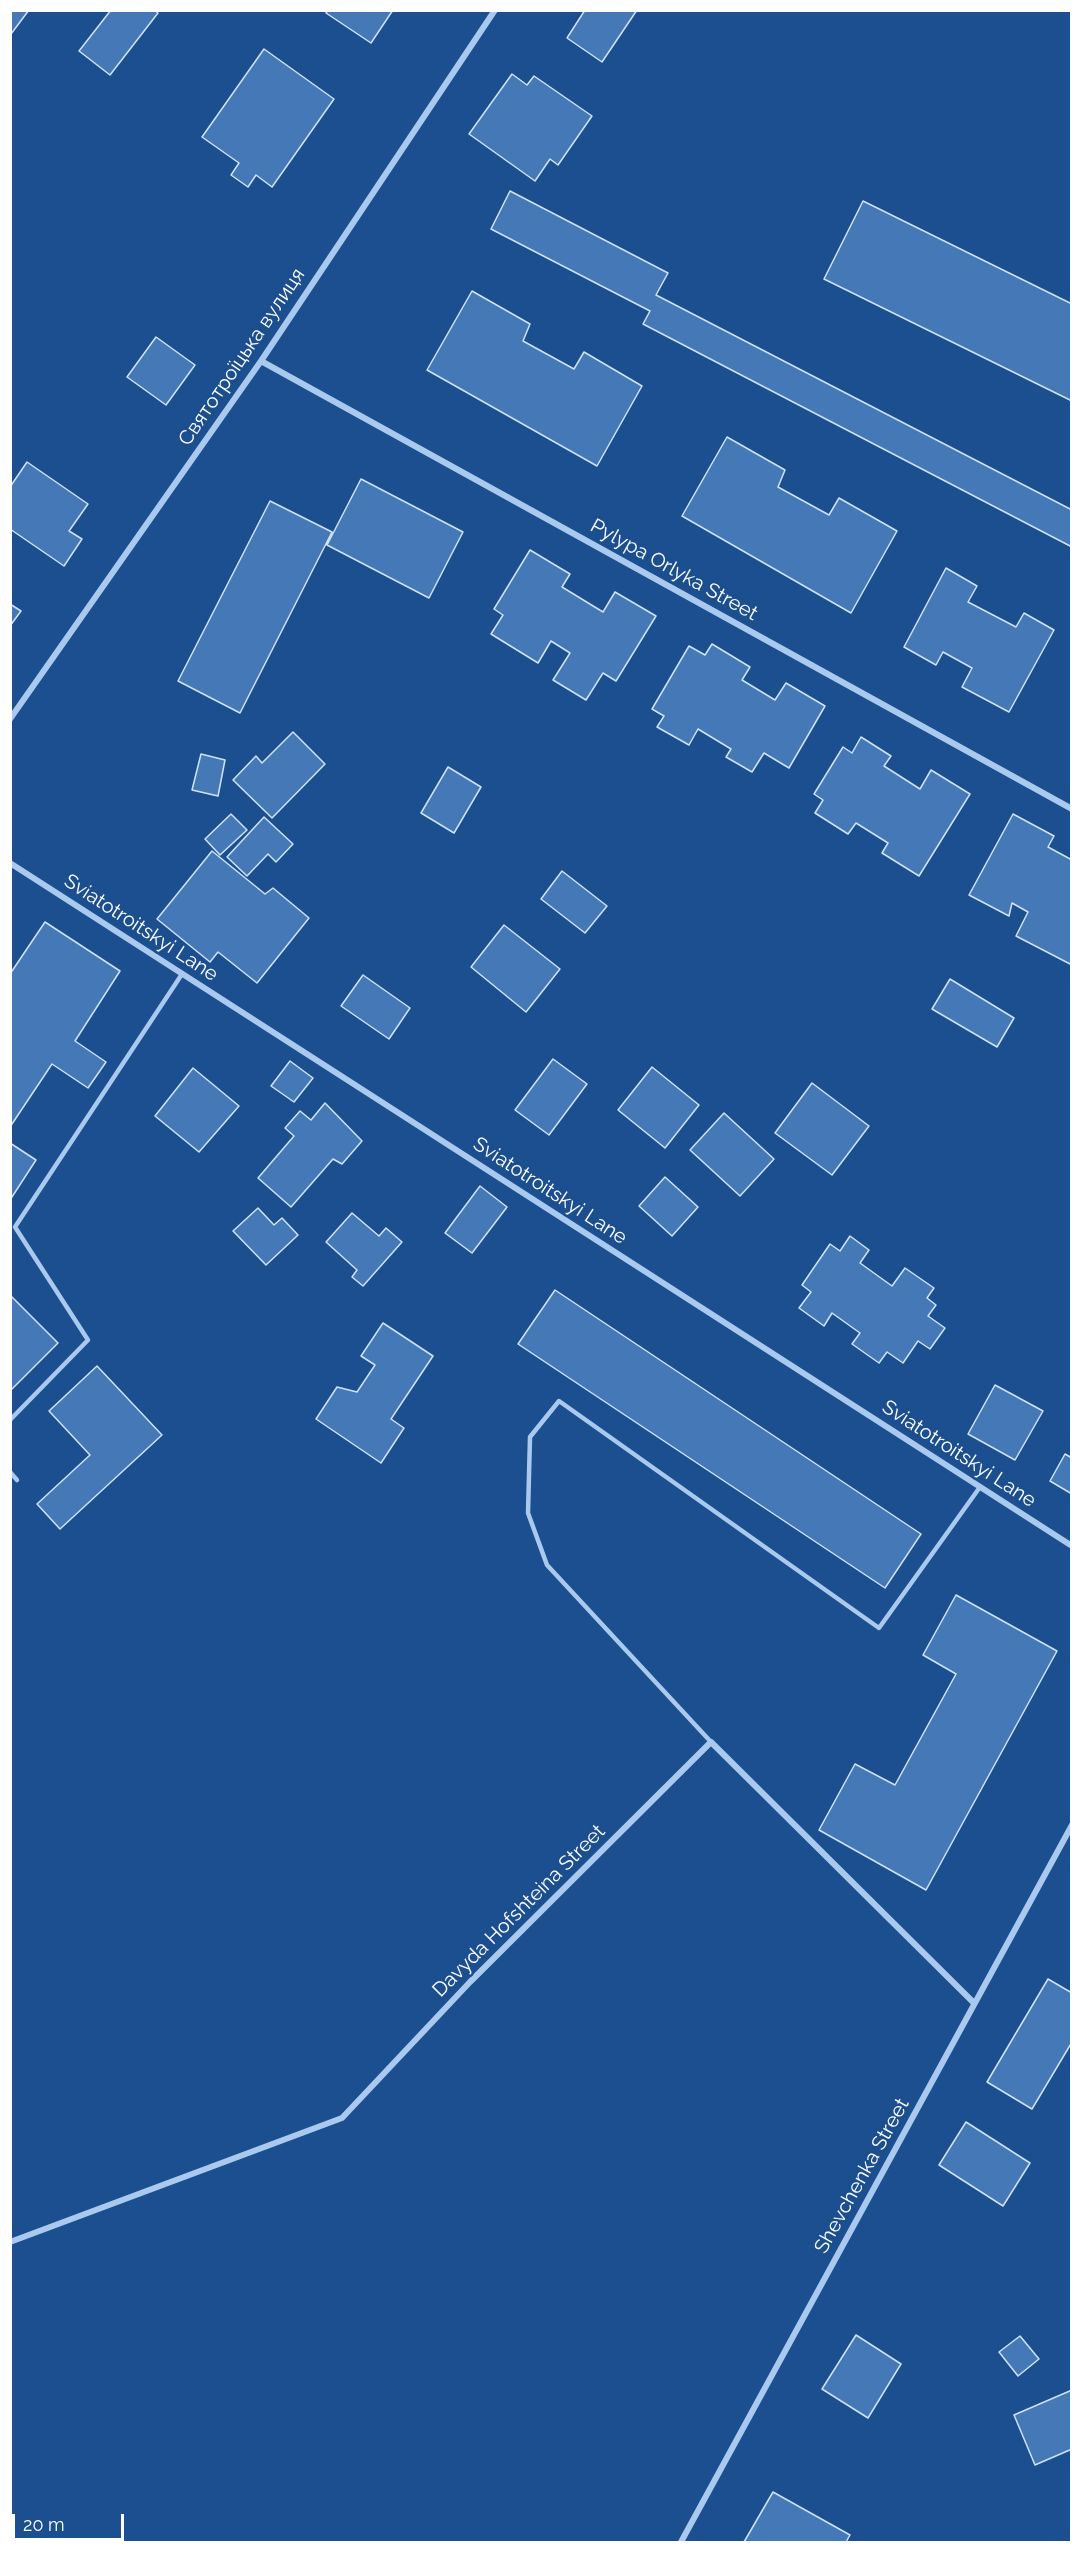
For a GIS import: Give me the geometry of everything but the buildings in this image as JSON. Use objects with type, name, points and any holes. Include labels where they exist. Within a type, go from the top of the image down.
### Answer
[{"type":"street","name":"Святотроїцька вулиця","points":[[10,719],[261,361],[495,10]]},
{"type":"street","name":"Pylypa Orlyka Street","points":[[261,361],[1071,809]]},
{"type":"street","name":"Sviatotroitskyi Lane","points":[[10,863],[1071,1546]]},
{"type":"street","points":[[711,1742],[974,2004]]},
{"type":"street","name":"Davyda Hofshteina Street","points":[[10,2242],[342,2118],[470,1982],[711,1742]]},
{"type":"street","name":"Shevchenka Street","points":[[681,2542],[1071,1825]]},
{"type":"lane","points":[[10,1420],[88,1340],[15,1227],[182,974]]},
{"type":"lane","points":[[711,1742],[547,1565],[528,1513],[530,1437],[559,1401],[879,1628],[980,1487]]},
{"type":"lane","points":[[10,1472],[17,1480]]}]
